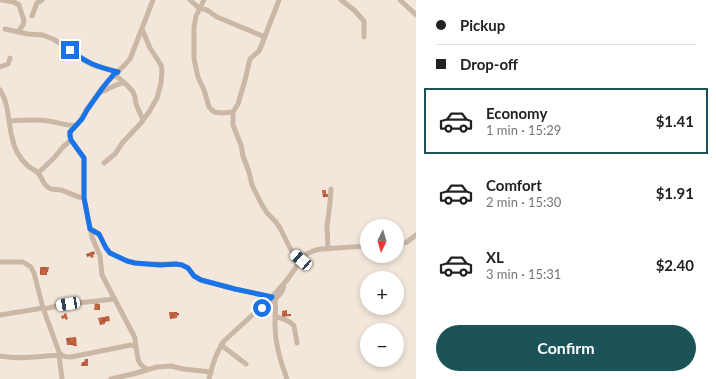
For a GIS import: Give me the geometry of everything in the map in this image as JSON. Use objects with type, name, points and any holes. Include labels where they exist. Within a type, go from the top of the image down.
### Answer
[{"type":"street","points":[[2,0],[14,2],[19,5],[24,21],[18,32]]},
{"type":"street","points":[[32,16],[37,3],[42,0]]},
{"type":"street","points":[[70,132],[82,119],[100,92],[130,59],[152,0]]},
{"type":"street","points":[[190,0],[200,8],[207,10],[217,17],[265,38]]},
{"type":"street","points":[[204,0],[196,16],[194,27],[194,59],[198,77],[209,107],[214,112],[233,112]]},
{"type":"street","points":[[279,0],[259,51],[250,59],[238,104],[233,112],[232,121],[233,128],[241,145],[252,185],[267,213],[280,228],[291,250],[301,260]]},
{"type":"street","points":[[341,0],[354,10],[364,21],[364,36]]},
{"type":"street","points":[[400,0],[416,15]]},
{"type":"street","points":[[5,29],[28,34],[42,35],[53,39],[85,61],[116,73],[123,83],[133,92],[136,104],[143,120]]},
{"type":"street","points":[[104,163],[115,154],[123,142],[142,122],[157,98],[161,82],[161,65],[150,48],[142,29]]},
{"type":"street","points":[[0,67],[8,64],[10,58]]},
{"type":"street","points":[[100,92],[123,83]]},
{"type":"street","points":[[0,90],[10,120],[15,149],[25,163],[38,173],[47,187],[68,192],[78,198],[84,198]]},
{"type":"street","points":[[10,120],[42,120],[66,125],[77,125]]},
{"type":"street","points":[[66,125],[70,128],[71,140],[84,158],[84,198],[92,237],[100,256],[102,275],[135,338],[139,362],[141,366],[148,369]]},
{"type":"street","points":[[38,173],[71,140]]},
{"type":"street","points":[[328,249],[327,226],[331,189]]},
{"type":"street","points":[[90,229],[99,234],[110,253],[127,261],[160,265],[182,265],[188,268],[194,276],[201,280],[274,298]]},
{"type":"street","points":[[404,243],[416,235]]},
{"type":"street","points":[[209,379],[212,365],[221,345],[258,310],[274,298],[301,260],[309,252],[360,247]]},
{"type":"street","points":[[0,262],[23,262],[31,266],[43,308],[60,355],[62,379]]},
{"type":"street","points":[[274,298],[278,351],[287,379]]},
{"type":"street","points":[[0,315],[68,304],[115,299]]},
{"type":"street","points":[[275,316],[293,324],[297,343]]},
{"type":"street","points":[[0,356],[22,357],[60,355],[71,357],[129,345],[134,345],[136,347]]},
{"type":"street","points":[[221,345],[246,364]]},
{"type":"street","points":[[111,379],[148,369],[171,366],[211,372]]},
{"type":"street","points":[[137,372],[140,379]]},
{"type":"building","points":[[322,190],[326,190],[326,194],[330,194],[330,197],[323,197]]},
{"type":"building","points":[[94,251],[94,257],[87,257],[86,254]]},
{"type":"building","points":[[40,267],[49,267],[47,275],[40,275]]},
{"type":"building","points":[[95,303],[100,304],[100,310],[94,310]]},
{"type":"building","points":[[287,310],[287,314],[291,314],[291,316],[282,317],[282,311]]},
{"type":"building","points":[[169,312],[177,312],[179,315],[177,318],[170,319]]},
{"type":"building","points":[[66,313],[68,319],[62,319],[61,316]]},
{"type":"building","points":[[109,316],[110,321],[100,325],[98,318]]},
{"type":"building","points":[[76,337],[77,346],[67,345],[66,338]]},
{"type":"building","points":[[85,359],[88,359],[88,366],[81,366],[82,362],[84,362]]},
{"type":"route","points":[[70,50],[78,57],[93,65],[118,72],[114,74],[104,86],[82,119],[70,132],[71,140],[84,158],[83,187],[90,229],[99,234],[110,253],[127,261],[160,265],[182,265],[188,268],[196,278],[201,280],[262,296],[272,297],[258,310],[262,308]]}]
